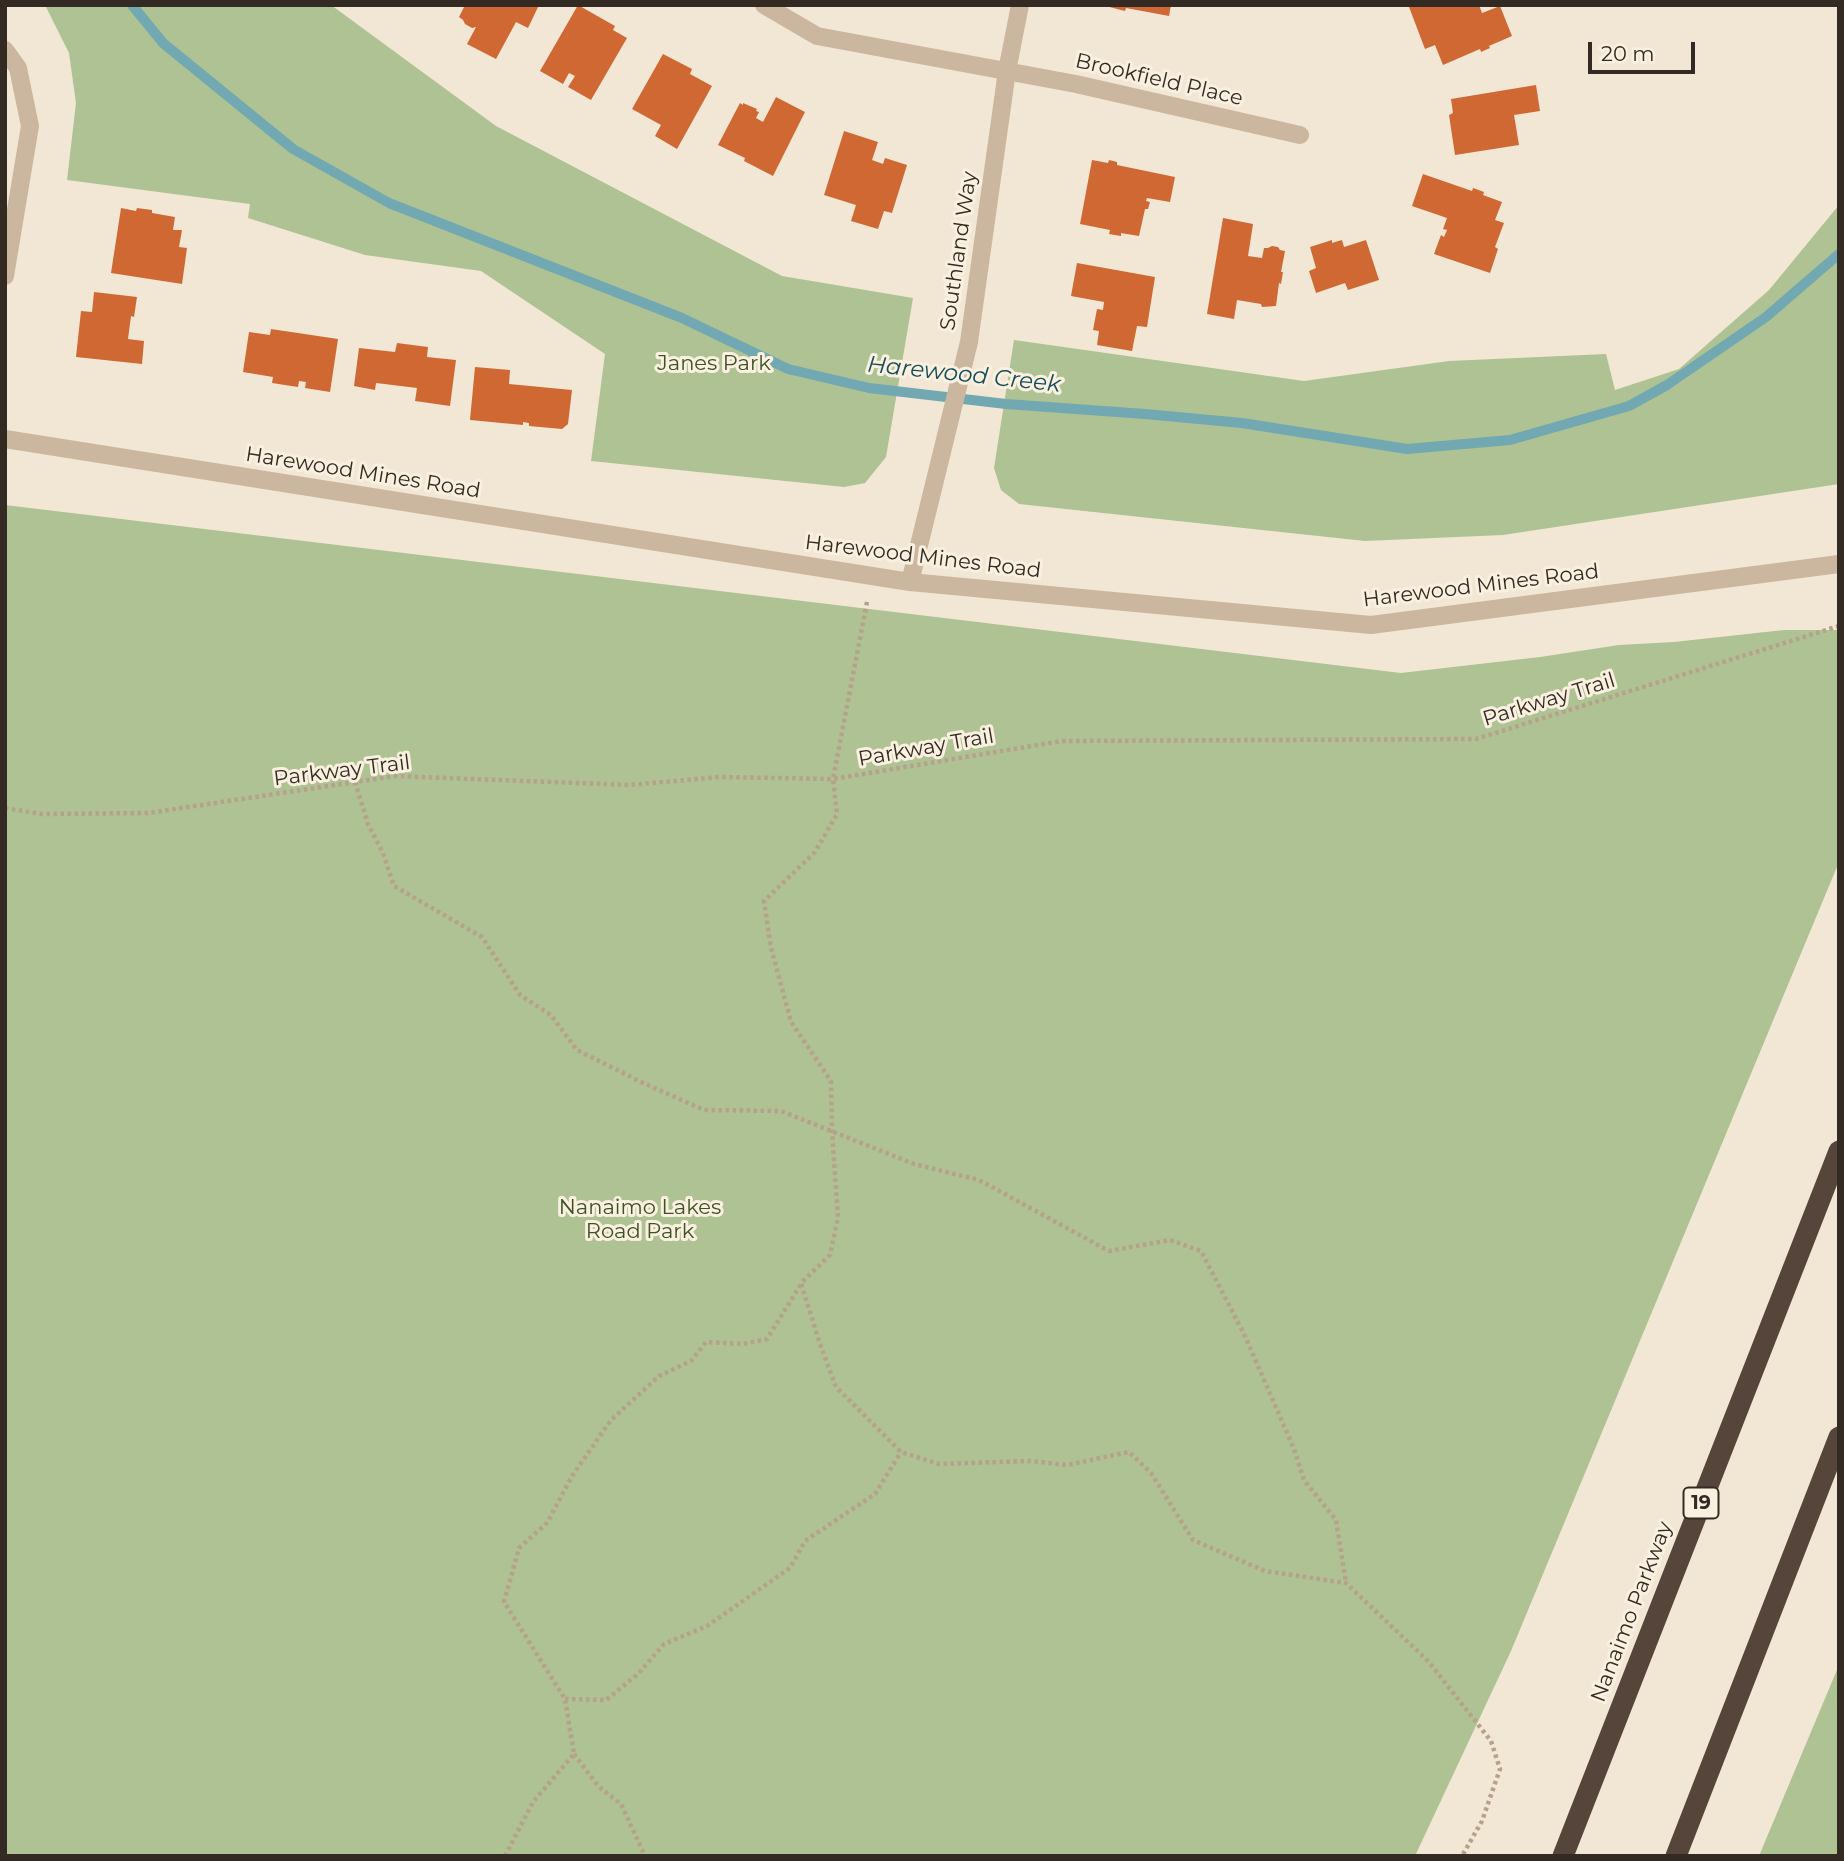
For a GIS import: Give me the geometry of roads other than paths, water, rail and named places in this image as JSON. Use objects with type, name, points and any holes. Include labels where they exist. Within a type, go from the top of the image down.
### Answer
[{"type":"highway","name":"Nanaimo Parkway","points":[[1563,1856],[1839,1151]]},
{"type":"highway","points":[[1676,1856],[1839,1437]]},
{"type":"street","name":"Brookfield Place","points":[[764,5],[817,36],[1076,84],[1300,135]]},
{"type":"street","name":"Southland Way","points":[[910,582],[969,342],[1007,71],[1020,5]]},
{"type":"street","points":[[5,50],[18,68],[30,126],[5,276]]},
{"type":"street","name":"Harewood Mines Road","points":[[5,439],[910,582],[1371,625],[1839,564]]},
{"type":"waterway","name":"Harewood Creek","points":[[132,5],[163,43],[293,149],[389,203],[682,318],[788,369],[869,388],[1006,404],[1242,423],[1407,449],[1510,440],[1629,406],[1667,385],[1766,317],[1839,254]]},
{"type":"park label","name":"Janes Park","points":[[714,364]]},
{"type":"park label","name":"Nanaimo Lakes Road Park","points":[[640,1220]]}]
